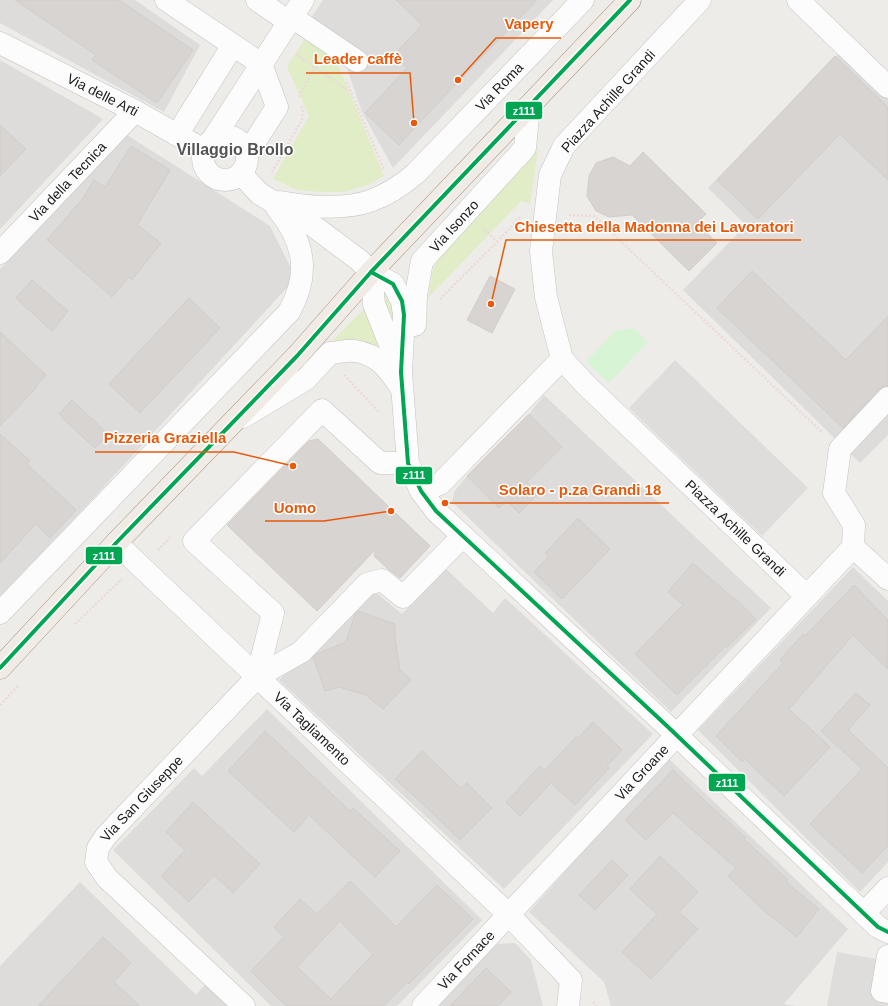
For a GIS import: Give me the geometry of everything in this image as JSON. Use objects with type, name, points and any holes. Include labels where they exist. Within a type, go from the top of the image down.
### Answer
[{"type":"main road","points":[[0,668],[116,543],[298,356],[371,272],[529,106],[620,3]]},
{"type":"street","points":[[166,0],[261,64],[277,107],[244,164],[234,178],[220,180],[212,177],[203,165],[202,158],[208,144],[261,64],[295,13]]},
{"type":"street","points":[[257,0],[295,13],[351,69]]},
{"type":"street","name":"Via Roma","points":[[271,201],[307,206],[347,205],[368,202],[402,185],[415,174],[583,0]]},
{"type":"street","name":"Piazza Achille Grandi","points":[[700,0],[564,146],[550,175],[544,214],[541,251],[546,297],[562,359],[603,401],[768,560],[808,595]]},
{"type":"street","points":[[798,0],[888,87]]},
{"type":"street","name":"Via delle Arti","points":[[0,43],[135,111],[177,134],[208,144]]},
{"type":"street","points":[[177,134],[233,46]]},
{"type":"street","name":"Via Isonzo","points":[[402,373],[415,334],[416,295],[422,261],[525,148],[529,106]]},
{"type":"street","name":"Via della Tecnica","points":[[0,253],[135,111]]},
{"type":"street","points":[[208,144],[220,136],[234,137],[240,141],[245,147],[244,164],[260,194],[312,225],[359,260],[371,272],[393,284],[402,301],[404,315],[402,373],[408,463],[421,492],[436,511],[864,913],[878,926],[888,932]]},
{"type":"street","points":[[0,613],[289,312],[297,297],[301,275],[302,257],[295,235],[286,220],[271,201]]},
{"type":"street","points":[[235,421],[306,379],[330,354],[354,351],[376,358],[386,366],[402,373]]},
{"type":"street","points":[[421,492],[440,484],[562,359]]},
{"type":"street","points":[[888,398],[840,450],[834,493],[854,525],[853,547],[888,579]]},
{"type":"street","points":[[257,677],[273,613],[194,541],[322,410],[380,463],[408,463]]},
{"type":"street","points":[[257,677],[301,652],[367,584],[382,580],[402,597],[463,536]]},
{"type":"street","name":"Via Tagliamento","points":[[116,543],[509,915],[571,980],[568,1006]]},
{"type":"street","name":"Via Groane","points":[[509,915],[853,547]]},
{"type":"street","name":"Via San Giuseppe","points":[[244,1006],[107,878],[96,862],[98,848],[106,836],[257,677]]},
{"type":"street","points":[[864,913],[888,888]]},
{"type":"street","name":"Via Fornace","points":[[423,1006],[509,915]]},
{"type":"street","points":[[888,956],[882,991],[888,992]]},
{"type":"path","points":[[294,53],[350,91]]},
{"type":"path","points":[[298,99],[319,60]]},
{"type":"path","points":[[351,69],[350,91],[385,172]]},
{"type":"path","points":[[272,173],[302,120],[303,111],[295,93]]},
{"type":"path","points":[[497,242],[524,212],[594,216],[840,450]]},
{"type":"path","points":[[74,626],[138,564]]},
{"type":"path","points":[[0,705],[21,682]]},
{"type":"shaded area","points":[[0,0],[135,0],[200,45],[164,112],[0,23]]},
{"type":"shaded area","points":[[323,0],[553,0],[393,168],[362,112],[342,54],[304,29]]},
{"type":"shaded area","points":[[852,40],[888,74],[888,435],[860,463],[683,290],[746,225],[708,188]]},
{"type":"shaded area","points":[[0,60],[103,119],[0,229]]},
{"type":"shaded area","points":[[127,135],[270,226],[296,278],[0,597],[0,269]]},
{"type":"shaded area","points":[[675,360],[808,488],[762,536],[629,408]]},
{"type":"shaded area","points":[[544,395],[771,608],[671,712],[452,502],[454,492],[467,476],[529,414]]},
{"type":"shaded area","points":[[443,566],[493,613],[505,598],[653,734],[504,889],[279,680],[373,590],[402,614]]},
{"type":"shaded area","points":[[853,567],[888,601],[888,862],[860,892],[698,730]]},
{"type":"shaded area","points":[[267,709],[482,920],[397,1006],[271,1006],[113,850],[194,768],[202,776]]},
{"type":"shaded area","points":[[667,757],[848,929],[784,1004],[796,1006],[611,1006],[604,982],[529,912]]},
{"type":"shaded area","points":[[80,882],[196,995],[207,982],[231,1006],[0,1006],[0,966]]},
{"type":"shaded area","points":[[515,943],[531,960],[543,1006],[438,1006],[495,944]]},
{"type":"shaded area","points":[[837,952],[888,961],[888,1006],[827,1006]]},
{"type":"green space","points":[[306,37],[334,55],[384,176],[367,185],[344,192],[320,192],[297,190],[273,179],[309,116],[287,67]]},
{"type":"green space","points":[[538,149],[530,204],[521,201],[428,298],[433,269],[446,245]]},
{"type":"green space","points":[[388,291],[393,296],[395,331],[382,296],[384,292]]},
{"type":"green space","points":[[363,310],[367,310],[382,349],[335,343],[333,340]]},
{"type":"green space","points":[[633,328],[648,342],[609,383],[586,362],[615,331]]},
{"type":"building","points":[[15,0],[119,0],[193,50],[157,103],[92,60],[96,55]]},
{"type":"building","points":[[396,0],[537,0],[399,145],[365,113],[407,68],[394,55],[422,25]]},
{"type":"building","points":[[835,56],[888,107],[888,180],[840,134],[758,219],[717,180]]},
{"type":"building","points":[[0,125],[26,149],[0,176]]},
{"type":"building","points":[[131,146],[170,170],[137,225],[161,243],[132,280],[129,277],[112,297],[47,240],[83,198],[94,180],[105,187]]},
{"type":"building","points":[[643,152],[706,214],[697,223],[717,243],[689,271],[632,215],[609,217],[596,211],[587,196],[589,176],[596,163],[613,157],[630,166]]},
{"type":"building","points":[[752,271],[846,360],[888,316],[888,386],[884,386],[879,389],[843,428],[717,308]]},
{"type":"building","points":[[490,276],[515,289],[492,333],[467,320]]},
{"type":"building","points":[[32,280],[68,311],[52,331],[16,298]]},
{"type":"building","points":[[189,298],[220,328],[140,413],[109,384]]},
{"type":"building","points":[[0,332],[46,375],[36,386],[37,387],[0,426]]},
{"type":"building","points":[[72,400],[108,434],[95,448],[59,414]]},
{"type":"building","points":[[529,414],[562,447],[527,482],[538,494],[519,513],[507,501],[499,508],[467,476]]},
{"type":"building","points":[[0,434],[30,461],[27,464],[76,510],[50,538],[36,524],[0,563]]},
{"type":"building","points":[[318,439],[430,546],[400,578],[374,556],[376,549],[317,611],[227,525],[309,441]]},
{"type":"building","points":[[578,518],[610,549],[562,599],[534,572],[549,556],[545,553]]},
{"type":"building","points":[[693,563],[734,599],[735,598],[756,619],[727,647],[726,646],[677,695],[635,654],[683,605],[668,592]]},
{"type":"building","points":[[854,585],[888,620],[888,669],[853,635],[789,709],[830,747],[784,796],[745,759],[742,762],[716,736],[783,663],[780,660],[803,634],[805,636]]},
{"type":"building","points":[[358,611],[395,624],[395,639],[400,670],[411,680],[383,709],[366,695],[339,687],[325,691],[313,657],[346,642],[355,614]]},
{"type":"building","points":[[856,693],[870,705],[848,730],[888,768],[888,846],[862,873],[810,824],[862,769],[821,731]]},
{"type":"building","points":[[593,722],[622,750],[607,766],[609,768],[575,805],[551,783],[520,816],[506,802],[540,766],[545,770],[576,737],[578,738]]},
{"type":"building","points":[[265,731],[350,811],[353,808],[400,851],[375,877],[309,815],[294,832],[228,771]]},
{"type":"building","points":[[422,751],[461,788],[467,783],[492,808],[460,840],[395,779]]},
{"type":"building","points":[[673,770],[746,838],[744,839],[788,880],[786,882],[819,909],[797,937],[763,910],[728,876],[736,868],[673,813],[646,840],[625,820]]},
{"type":"building","points":[[193,802],[260,864],[233,893],[214,875],[189,902],[161,876],[185,850],[166,832]]},
{"type":"building","points":[[660,856],[698,892],[679,912],[698,929],[651,979],[622,952],[657,914],[630,889]]},
{"type":"building","points":[[612,860],[628,875],[595,910],[579,895]]},
{"type":"building","points":[[350,881],[396,927],[437,885],[473,919],[409,984],[407,982],[383,1006],[286,1006],[251,971],[284,937],[274,927],[300,899],[317,914]],"holes":[[[340,921],[373,954],[331,999],[297,967]]]},
{"type":"building","points":[[103,937],[131,963],[114,982],[140,1006],[38,1006]]},
{"type":"building","points":[[486,968],[511,992],[498,1006],[450,1006]]},
{"type":"transit line","name":"z111","points":[[0,668],[116,543],[297,356],[371,272],[630,0]]},
{"type":"transit line","name":"z111","points":[[371,272],[393,284],[402,301],[404,315],[401,372],[408,463],[421,491],[436,511],[667,726],[878,927],[888,932]]},
{"type":"place","name":"Vapery","points":[[458,80]]},
{"type":"place","name":"Leader caffè","points":[[414,123]]},
{"type":"place","name":"Chiesetta della Madonna dei Lavoratori","points":[[491,304]]},
{"type":"place","name":"Pizzeria Graziella","points":[[293,466]]},
{"type":"place","name":"Solaro - p.za Grandi 18","points":[[445,503]]},
{"type":"place","name":"Uomo","points":[[391,511]]},
{"type":"district","name":"Villaggio Brollo","points":[[235,149]]}]
